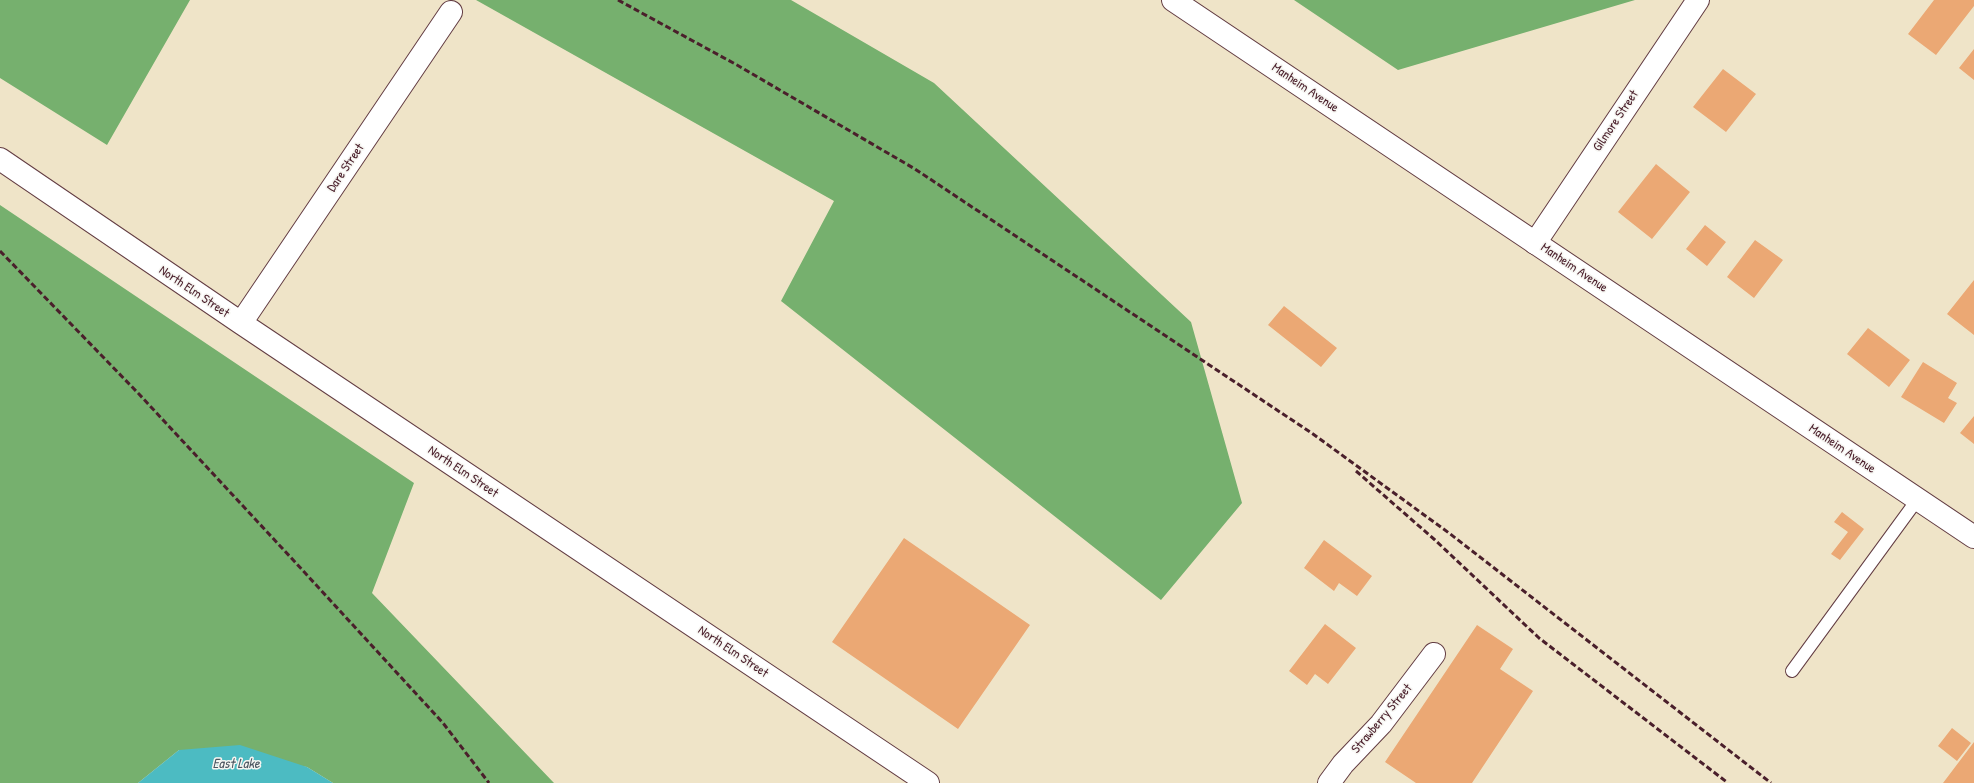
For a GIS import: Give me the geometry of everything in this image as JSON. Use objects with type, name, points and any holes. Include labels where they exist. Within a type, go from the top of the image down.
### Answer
[{"type":"street","name":"Manheim Avenue","points":[[1173,0],[1974,537]]},
{"type":"street","name":"Gilmore Street","points":[[1536,242],[1698,0]]},
{"type":"street","name":"Dare Street","points":[[241,323],[451,12]]},
{"type":"street","name":"North Elm Street","points":[[0,159],[241,323],[928,783]]},
{"type":"street","name":"Strawberry Street","points":[[1329,783],[1343,764],[1381,724],[1434,654]]},
{"type":"lane","points":[[1792,671],[1917,500]]},
{"type":"green space","points":[[0,0],[190,0],[107,145],[0,78]]},
{"type":"green space","points":[[476,0],[791,0],[934,83],[1191,322],[1242,503],[1161,600],[781,301],[834,201]]},
{"type":"green space","points":[[1294,0],[1635,0],[1398,70]]},
{"type":"green space","points":[[0,205],[414,483],[372,593],[554,783],[333,783],[307,767],[179,750],[138,783],[0,783]]},
{"type":"water","name":"East Lake","points":[[240,745],[307,767],[333,783],[138,783],[179,750]]},
{"type":"building","points":[[1934,0],[1974,0],[1974,6],[1936,55],[1908,34]]},
{"type":"building","points":[[1974,49],[1974,80],[1959,68]]},
{"type":"building","points":[[1723,69],[1756,94],[1726,132],[1693,107]]},
{"type":"building","points":[[1656,164],[1690,192],[1652,239],[1618,212]]},
{"type":"building","points":[[1705,225],[1726,242],[1707,266],[1686,249]]},
{"type":"building","points":[[1755,240],[1783,260],[1754,298],[1727,277]]},
{"type":"building","points":[[1974,280],[1974,335],[1947,314]]},
{"type":"building","points":[[1284,306],[1337,348],[1321,367],[1268,325]]},
{"type":"building","points":[[1868,328],[1910,360],[1889,387],[1847,354]]},
{"type":"building","points":[[1923,362],[1957,383],[1948,398],[1957,403],[1944,423],[1901,397]]},
{"type":"building","points":[[1974,416],[1974,444],[1960,433]]},
{"type":"building","points":[[1842,512],[1864,529],[1840,560],[1831,554],[1848,532],[1834,522]]},
{"type":"building","points":[[904,538],[1030,625],[958,729],[832,642]]},
{"type":"building","points":[[1324,540],[1372,576],[1357,596],[1339,583],[1334,591],[1304,568]]},
{"type":"building","points":[[1325,624],[1356,648],[1328,684],[1315,674],[1307,685],[1289,671]]},
{"type":"building","points":[[1477,625],[1513,649],[1500,669],[1533,691],[1472,783],[1416,783],[1385,762]]},
{"type":"building","points":[[1952,728],[1971,743],[1957,761],[1938,746]]},
{"type":"building","points":[[1974,742],[1974,783],[1943,783]]},
{"type":"railway","points":[[618,0],[737,65],[915,169],[1313,434],[1449,533],[1771,783]]},
{"type":"railway","points":[[0,251],[138,393],[443,723],[489,783]]},
{"type":"railway","points":[[1356,471],[1435,540],[1539,638],[1728,783]]}]
